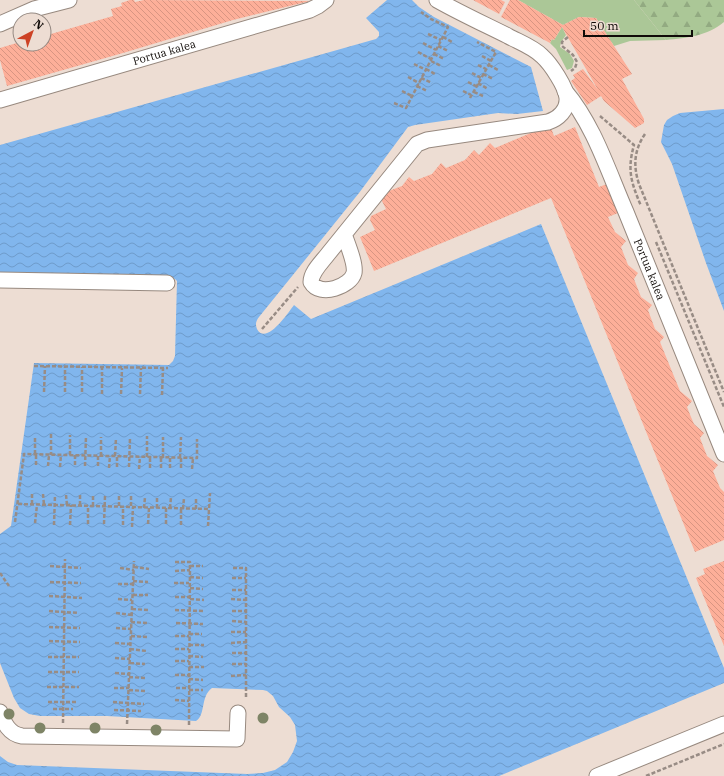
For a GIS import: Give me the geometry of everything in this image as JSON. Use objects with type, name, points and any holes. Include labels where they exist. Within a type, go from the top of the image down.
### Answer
[{"type":"street","points":[[0,24],[39,4],[69,0]]},
{"type":"street","name":"Portua kalea","points":[[0,100],[310,10],[326,0]]},
{"type":"street","name":"Portua kalea","points":[[437,0],[525,45],[542,56],[581,112],[593,135],[636,237],[724,454]]},
{"type":"street","points":[[344,234],[354,268],[353,275],[344,283],[334,288],[325,291],[318,289],[313,286],[311,280],[320,263],[417,144],[427,140],[551,121],[559,116],[565,109],[567,99],[565,91]]},
{"type":"street","points":[[0,280],[167,283]]},
{"type":"street","points":[[0,712],[10,730],[17,735],[22,736],[237,739],[238,713]]},
{"type":"street","points":[[597,776],[724,724]]},
{"type":"path","points":[[422,12],[431,19],[448,27]]},
{"type":"path","points":[[394,103],[406,108],[450,23]]},
{"type":"path","points":[[428,34],[452,42]]},
{"type":"path","points":[[568,37],[562,42],[562,46],[573,55],[577,62],[570,72]]},
{"type":"path","points":[[463,91],[471,97],[496,52],[477,42]]},
{"type":"path","points":[[423,44],[436,50]]},
{"type":"path","points":[[438,46],[448,51]]},
{"type":"path","points":[[492,50],[494,46]]},
{"type":"path","points":[[418,52],[441,66]]},
{"type":"path","points":[[434,54],[444,59]]},
{"type":"path","points":[[482,56],[491,61]]},
{"type":"path","points":[[414,64],[435,74]]},
{"type":"path","points":[[478,65],[486,69]]},
{"type":"path","points":[[489,65],[498,70]]},
{"type":"path","points":[[472,73],[481,78]]},
{"type":"path","points":[[483,74],[493,79]]},
{"type":"path","points":[[408,77],[419,82]]},
{"type":"path","points":[[421,78],[432,83]]},
{"type":"path","points":[[468,82],[488,89]]},
{"type":"path","points":[[417,86],[427,91]]},
{"type":"path","points":[[402,91],[412,96]]},
{"type":"path","points":[[474,92],[482,96]]},
{"type":"path","points":[[581,112],[591,112],[602,118],[634,145],[630,162],[630,175],[643,210]]},
{"type":"path","points":[[645,134],[639,143],[636,154],[635,170],[639,184],[724,392]]},
{"type":"path","points":[[654,239],[724,408]]},
{"type":"path","points":[[262,329],[297,287],[311,280]]},
{"type":"path","points":[[34,366],[168,368]]},
{"type":"path","points":[[44,392],[45,366]]},
{"type":"path","points":[[65,366],[65,392]]},
{"type":"path","points":[[82,367],[82,392]]},
{"type":"path","points":[[102,367],[102,394]]},
{"type":"path","points":[[121,394],[122,368]]},
{"type":"path","points":[[140,394],[141,368]]},
{"type":"path","points":[[162,395],[163,368]]},
{"type":"path","points":[[48,466],[51,434]]},
{"type":"path","points":[[70,435],[70,455]]},
{"type":"path","points":[[85,466],[86,436]]},
{"type":"path","points":[[147,436],[150,468]]},
{"type":"path","points":[[98,466],[101,437]]},
{"type":"path","points":[[161,468],[164,437]]},
{"type":"path","points":[[181,437],[181,468]]},
{"type":"path","points":[[35,438],[36,465]]},
{"type":"path","points":[[116,438],[117,467]]},
{"type":"path","points":[[129,467],[130,438]]},
{"type":"path","points":[[15,522],[18,504],[18,488],[24,454],[196,458],[198,439]]},
{"type":"path","points":[[60,467],[61,455]]},
{"type":"path","points":[[75,455],[75,466]]},
{"type":"path","points":[[109,468],[110,456]]},
{"type":"path","points":[[139,469],[140,457]]},
{"type":"path","points":[[170,458],[170,468]]},
{"type":"path","points":[[192,469],[193,458]]},
{"type":"path","points":[[32,493],[32,504]]},
{"type":"path","points":[[208,526],[210,493]]},
{"type":"path","points":[[44,494],[44,505]]},
{"type":"path","points":[[66,494],[67,505]]},
{"type":"path","points":[[54,525],[55,495]]},
{"type":"path","points":[[80,495],[80,506]]},
{"type":"path","points":[[93,496],[93,506]]},
{"type":"path","points":[[104,524],[105,496]]},
{"type":"path","points":[[119,496],[119,507]]},
{"type":"path","points":[[131,496],[132,527]]},
{"type":"path","points":[[144,497],[144,508]]},
{"type":"path","points":[[170,508],[171,497]]},
{"type":"path","points":[[157,498],[157,508]]},
{"type":"path","points":[[181,527],[184,498]]},
{"type":"path","points":[[196,498],[196,509]]},
{"type":"path","points":[[18,504],[209,509]]},
{"type":"path","points":[[35,523],[37,505]]},
{"type":"path","points":[[70,525],[71,505]]},
{"type":"path","points":[[88,506],[88,524]]},
{"type":"path","points":[[123,507],[123,525]]},
{"type":"path","points":[[148,524],[149,508]]},
{"type":"path","points":[[166,508],[166,525]]},
{"type":"path","points":[[63,729],[65,559]]},
{"type":"path","points":[[127,730],[134,561]]},
{"type":"path","points":[[175,562],[190,562],[188,732]]},
{"type":"path","points":[[50,566],[81,568]]},
{"type":"path","points":[[190,566],[203,566]]},
{"type":"path","points":[[120,568],[149,569]]},
{"type":"path","points":[[233,568],[246,568],[246,699]]},
{"type":"path","points":[[175,571],[190,570]]},
{"type":"path","points":[[0,573],[9,586]]},
{"type":"path","points":[[190,577],[203,578]]},
{"type":"path","points":[[232,578],[246,578]]},
{"type":"path","points":[[50,582],[81,583]]},
{"type":"path","points":[[118,584],[148,582]]},
{"type":"path","points":[[174,583],[190,583]]},
{"type":"path","points":[[190,588],[203,589]]},
{"type":"path","points":[[232,590],[246,590]]},
{"type":"path","points":[[133,594],[148,596]]},
{"type":"path","points":[[49,596],[82,598]]},
{"type":"path","points":[[175,596],[204,600]]},
{"type":"path","points":[[118,599],[132,600]]},
{"type":"path","points":[[231,599],[246,600]]},
{"type":"path","points":[[132,609],[148,610]]},
{"type":"path","points":[[175,610],[203,611]]},
{"type":"path","points":[[232,611],[246,611]]},
{"type":"path","points":[[50,612],[79,613]]},
{"type":"path","points":[[116,613],[132,614]]},
{"type":"path","points":[[132,622],[147,623]]},
{"type":"path","points":[[232,622],[246,622]]},
{"type":"path","points":[[176,623],[203,624]]},
{"type":"path","points":[[49,627],[80,628]]},
{"type":"path","points":[[116,628],[131,629]]},
{"type":"path","points":[[231,632],[246,632]]},
{"type":"path","points":[[175,636],[202,634]]},
{"type":"path","points":[[131,636],[147,637]]},
{"type":"path","points":[[49,641],[80,642]]},
{"type":"path","points":[[231,643],[246,642]]},
{"type":"path","points":[[115,643],[131,644]]},
{"type":"path","points":[[189,644],[204,645]]},
{"type":"path","points":[[175,648],[189,649]]},
{"type":"path","points":[[130,649],[147,650]]},
{"type":"path","points":[[232,653],[246,653]]},
{"type":"path","points":[[189,656],[203,657]]},
{"type":"path","points":[[48,657],[80,657]]},
{"type":"path","points":[[115,658],[130,659]]},
{"type":"path","points":[[175,661],[189,661]]},
{"type":"path","points":[[130,663],[145,664]]},
{"type":"path","points":[[232,664],[246,664]]},
{"type":"path","points":[[189,666],[204,667]]},
{"type":"path","points":[[48,672],[79,672]]},
{"type":"path","points":[[115,673],[144,678]]},
{"type":"path","points":[[175,675],[189,675]]},
{"type":"path","points":[[231,676],[246,675]]},
{"type":"path","points":[[189,679],[203,680]]},
{"type":"path","points":[[48,687],[78,687]]},
{"type":"path","points":[[114,688],[145,691]]},
{"type":"path","points":[[176,688],[203,690]]},
{"type":"path","points":[[175,700],[189,701]]},
{"type":"path","points":[[48,702],[77,702]]},
{"type":"path","points":[[113,702],[144,704]]},
{"type":"path","points":[[53,709],[74,710]]},
{"type":"path","points":[[114,710],[141,711]]},
{"type":"path","points":[[646,776],[724,744]]},
{"type":"green space","points":[[518,0],[634,0],[666,40],[630,41],[614,46],[596,18],[579,17],[563,25]]},
{"type":"green space","points":[[634,0],[724,0],[724,22],[704,33],[689,37],[666,40]]},
{"type":"green space","points":[[562,27],[566,35],[561,42],[560,47],[570,54],[574,61],[572,68],[567,70],[556,49],[550,43],[552,39],[554,40]]},
{"type":"water","points":[[387,0],[412,0],[419,7],[434,17],[531,67],[543,111],[517,114],[498,113],[408,127],[359,193],[259,317],[256,323],[257,329],[261,333],[266,334],[271,331],[282,321],[294,305],[311,319],[541,224],[724,668],[724,683],[499,776],[0,776],[0,756],[8,762],[17,765],[247,774],[263,773],[275,770],[287,762],[297,741],[295,725],[290,717],[279,707],[273,696],[267,691],[263,690],[212,688],[206,696],[201,715],[196,721],[107,716],[40,716],[29,714],[20,708],[14,698],[0,663],[0,534],[11,526],[34,363],[169,365],[175,356],[177,281],[171,278],[0,275],[0,145],[376,39],[379,36],[379,32],[366,18]]},
{"type":"water","points":[[724,109],[724,311],[672,164],[661,142],[664,125],[667,120],[673,116],[680,113]]},
{"type":"building","points":[[130,0],[134,0],[135,2],[144,0],[310,1],[233,20],[7,86],[0,60],[0,48],[12,44],[12,52],[52,52],[52,34],[113,16],[111,9],[122,6],[121,3]]},
{"type":"building","points":[[473,0],[501,0],[505,2],[499,14]]},
{"type":"building","points":[[510,0],[518,0],[563,25],[579,17],[596,18],[632,74],[622,79],[644,119],[644,123],[635,128],[604,101],[601,96],[587,105],[571,81],[575,78],[573,75],[583,69],[598,90],[562,27],[554,40],[552,39],[550,43],[501,17]]},
{"type":"building","points":[[550,125],[554,136],[575,127],[599,187],[612,182],[623,211],[608,217],[615,232],[626,241],[621,247],[628,265],[638,273],[634,279],[641,297],[652,305],[648,310],[655,329],[664,337],[660,342],[680,391],[692,401],[687,407],[691,417],[694,424],[704,433],[700,438],[707,456],[718,465],[713,471],[720,488],[724,492],[724,540],[695,552],[551,198],[374,271],[360,237],[375,230],[370,220],[371,216],[386,209],[381,199],[381,194],[402,186],[409,177],[414,181],[432,174],[441,163],[446,168],[465,160],[474,150],[479,155],[490,143],[495,148]]},
{"type":"building","points":[[724,561],[724,646],[696,578],[705,574],[703,569]]}]
